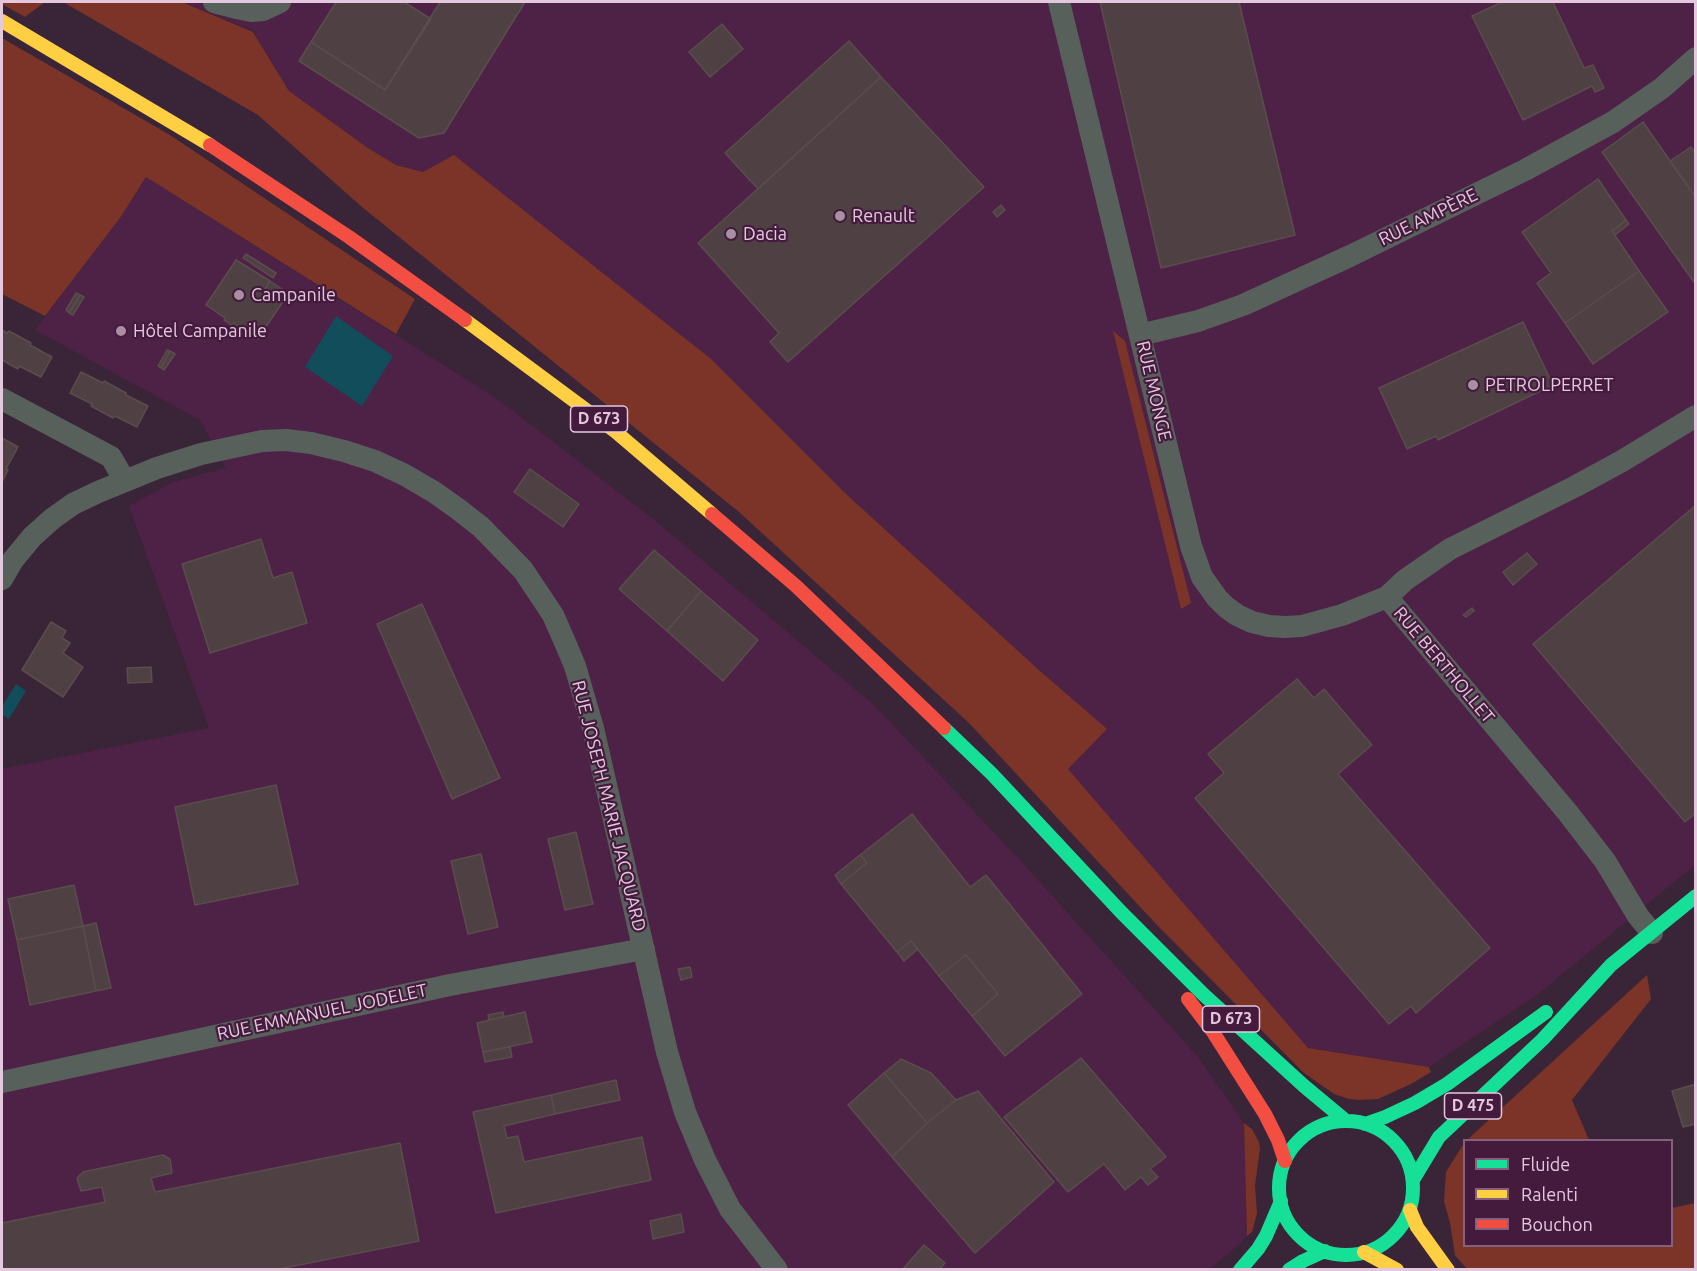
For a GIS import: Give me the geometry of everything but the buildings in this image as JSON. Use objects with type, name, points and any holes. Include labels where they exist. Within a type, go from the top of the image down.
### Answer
[{"type":"main road","name":"D 673","points":[[2,21],[220,151],[350,237],[501,345],[616,432],[804,594],[992,774],[1121,912],[1204,994],[1304,1086],[1346,1121]]},
{"type":"main road","name":"D 475","points":[[1365,1124],[1415,1103],[1447,1084],[1611,965],[1695,896]]},
{"type":"main road","name":"D 673","points":[[1121,912],[1213,1032],[1265,1114],[1285,1161]]},
{"type":"main road","name":"D 475","points":[[1413,1180],[1439,1137],[1543,1039],[1611,965]]},
{"type":"main road","points":[[1346,1121],[1365,1124],[1377,1128],[1405,1155],[1413,1180],[1410,1210],[1397,1232],[1376,1248],[1344,1255],[1325,1251],[1300,1236],[1288,1220],[1281,1202],[1280,1185],[1285,1161],[1300,1140],[1321,1126],[1346,1121]]},
{"type":"main road","points":[[1240,1269],[1266,1236],[1281,1202]]},
{"type":"main road","points":[[1410,1210],[1417,1227],[1448,1269]]},
{"type":"main road","points":[[1289,1269],[1325,1251]]},
{"type":"main road","points":[[1364,1252],[1397,1269]]},
{"type":"street","points":[[214,2],[237,9],[252,10],[271,6]]},
{"type":"street","name":"RUE MONGE","points":[[1059,2],[1191,546],[1202,577],[1216,598],[1237,615],[1269,626],[1302,626],[1352,611],[1387,597]]},
{"type":"street","name":"RUE AMPÈRE","points":[[1140,335],[1198,321],[1243,305],[1350,256],[1525,170],[1623,115],[1662,88],[1695,58]]},
{"type":"street","points":[[2,399],[111,457],[124,481]]},
{"type":"street","name":"RUE BERTHOLLET","points":[[1652,933],[1638,916],[1605,861],[1568,813],[1387,597],[1405,580],[1450,549],[1613,466],[1695,416]]},
{"type":"street","name":"RUE JOSEPH MARIE JACQUARD","points":[[2,579],[13,560],[32,537],[73,504],[124,481],[201,453],[262,441],[286,440],[311,443],[375,461],[434,492],[481,527],[523,570],[553,615],[568,648],[593,728],[667,1052],[685,1113],[705,1160],[730,1209],[777,1269]]},
{"type":"street","name":"RUE EMMANUEL JODELET","points":[[2,1082],[450,985],[644,950]]},
{"type":"shaded area","points":[[2,2],[45,2],[25,17]]},
{"type":"shaded area","points":[[63,2],[182,2],[253,32],[289,91],[368,148],[396,165],[423,172],[454,155],[711,359],[845,493],[1107,729],[1068,769],[1308,1048],[1429,1067],[1431,1072],[1378,1099],[1359,1100],[1334,1094],[1304,1073],[1156,924],[969,723],[739,512],[362,207],[258,115]]},
{"type":"shaded area","points":[[182,2],[1695,2],[1695,865],[1538,994],[1429,1067],[1308,1048],[1067,769],[1106,729],[845,493],[711,359],[423,172],[396,165],[368,148],[289,91],[253,31]]},
{"type":"shaded area","points":[[2,38],[170,135],[415,299],[396,334],[146,177],[120,218],[45,316],[2,294]]},
{"type":"shaded area","points":[[146,177],[499,400],[657,522],[875,706],[1018,858],[1198,1057],[1244,1123],[1247,1236],[1242,1242],[1210,1269],[2,1270],[2,769],[209,728],[129,506],[173,482],[226,468],[200,420],[35,330],[120,218]]},
{"type":"shaded area","points":[[1113,331],[1125,341],[1191,603],[1181,609]]},
{"type":"shaded area","points":[[1647,975],[1651,999],[1572,1100],[1589,1139],[1468,1139]]},
{"type":"shaded area","points":[[1244,1123],[1252,1129],[1260,1149],[1255,1185],[1257,1213],[1252,1232],[1247,1236]]},
{"type":"shaded area","points":[[1463,1145],[1463,1247],[1673,1247],[1673,1208],[1695,1203],[1695,1269],[1467,1269],[1455,1255],[1444,1201],[1446,1172]]},
{"type":"water","points":[[336,316],[393,356],[362,406],[305,367]]},
{"type":"water","points":[[16,684],[26,691],[9,719],[2,714],[2,706]]},
{"type":"traffic: fast","points":[[944,728],[992,774],[1121,912],[1204,995],[1346,1121]]},
{"type":"traffic: fast","points":[[1413,1180],[1439,1137],[1543,1039],[1611,965],[1696,896]]},
{"type":"traffic: fast","points":[[1365,1124],[1415,1103],[1447,1084],[1546,1012]]},
{"type":"traffic: fast","points":[[1346,1121],[1372,1126],[1393,1141],[1408,1162],[1413,1188],[1408,1214],[1393,1235],[1372,1250],[1346,1255],[1320,1250],[1299,1235],[1284,1214],[1279,1188],[1284,1162],[1299,1141],[1320,1126],[1346,1121]]},
{"type":"traffic: fast","points":[[1240,1270],[1266,1236],[1281,1201]]},
{"type":"traffic: fast","points":[[1289,1270],[1325,1251]]},
{"type":"traffic: slow","points":[[2,21],[210,145]]},
{"type":"traffic: slow","points":[[465,320],[616,432],[712,514]]},
{"type":"traffic: slow","points":[[1410,1210],[1417,1227],[1448,1270]]},
{"type":"traffic: slow","points":[[1364,1252],[1397,1270]]},
{"type":"traffic: jam","points":[[210,145],[349,237],[465,320]]},
{"type":"traffic: jam","points":[[712,514],[796,586],[944,728]]},
{"type":"traffic: jam","points":[[1188,999],[1213,1032],[1265,1114],[1285,1161]]},
{"type":"place","name":"Renault","points":[[840,216]]},
{"type":"place","name":"Dacia","points":[[731,234]]},
{"type":"place","name":"Campanile","points":[[239,295]]},
{"type":"place","name":"Hôtel Campanile","points":[[121,331]]},
{"type":"place","name":"PETROLPERRET","points":[[1473,385]]}]
